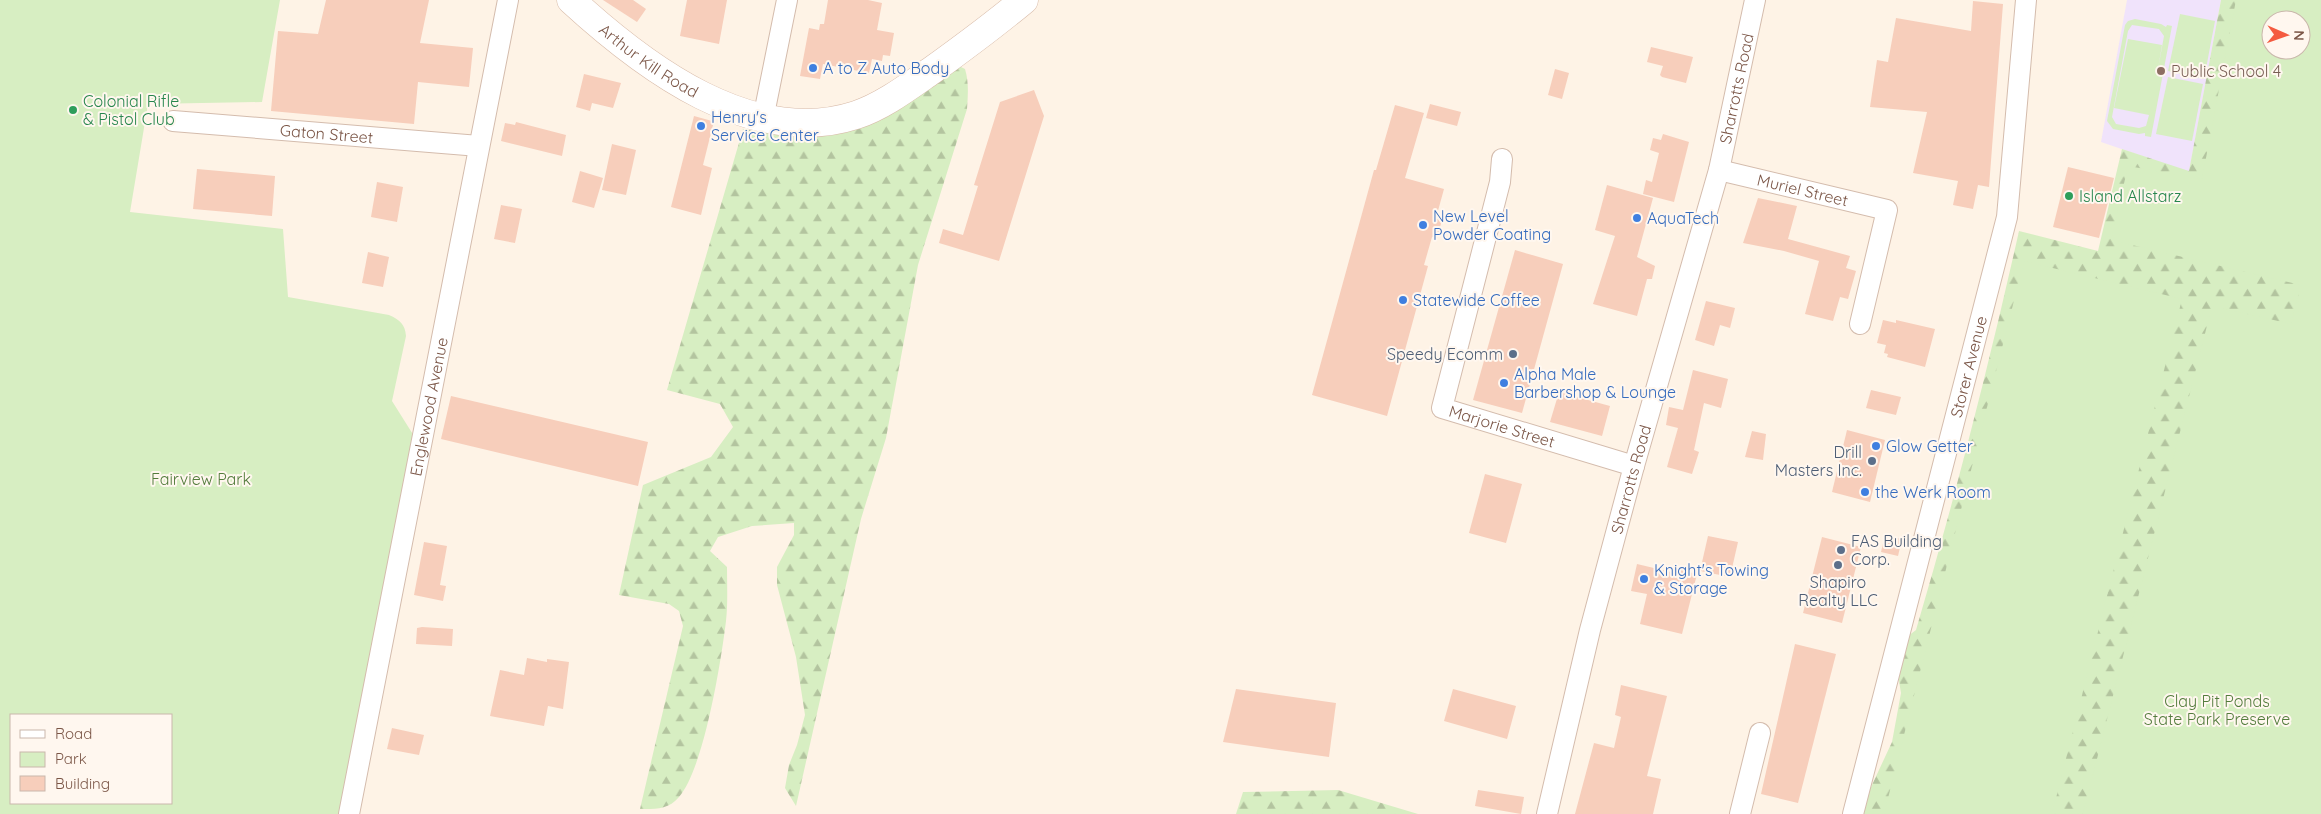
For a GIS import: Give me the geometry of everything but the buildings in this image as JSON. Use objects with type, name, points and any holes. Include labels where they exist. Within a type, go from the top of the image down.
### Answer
[{"type":"street","name":"Englewood Avenue","points":[[348,814],[508,0]]},
{"type":"street","name":"Arthur Kill Road","points":[[571,0],[595,22],[674,81],[708,98],[763,119],[803,123],[829,121],[864,112],[880,104],[920,79],[978,37],[1024,0]]},
{"type":"street","points":[[763,119],[787,0]]},
{"type":"street","name":"Sharrotts Road","points":[[1547,814],[1590,630],[1634,466],[1719,170],[1755,0]]},
{"type":"street","name":"Storer Avenue","points":[[1853,814],[2008,216],[2026,0]]},
{"type":"street","name":"Gaton Street","points":[[172,121],[479,146]]},
{"type":"street","name":"Marjorie Street","points":[[1502,159],[1500,182],[1442,408],[1634,466]]},
{"type":"street","name":"Muriel Street","points":[[1719,170],[1887,210],[1860,324]]},
{"type":"street","points":[[1740,814],[1760,733]]},
{"type":"shaded area","name":"Public School 4","points":[[2127,0],[2221,0],[2189,172],[2101,142]]},
{"type":"green space","name":"Fairview Park","points":[[0,0],[280,0],[262,102],[148,104],[130,212],[283,229],[288,297],[389,315],[403,325],[406,336],[392,401],[414,436],[340,814],[0,814]]},
{"type":"green space","points":[[2221,0],[2321,0],[2321,814],[1861,814],[1865,800],[1892,742],[1901,693],[1898,675],[1908,636],[1916,630],[1958,481],[1984,381],[2019,231],[2098,251],[2122,149],[2189,171]]},
{"type":"green space","name":"Clay Pit Ponds State Park Preserve","points":[[2236,0],[2321,0],[2321,814],[2083,814],[2212,306],[2291,324],[2301,285],[2111,240],[2128,166],[2202,179]]},
{"type":"green space","points":[[2180,14],[2215,21],[2204,79],[2168,71]]},
{"type":"green space","points":[[2135,19],[2161,24],[2166,27],[2167,25],[2172,26],[2151,137],[2145,136],[2145,133],[2139,134],[2113,129],[2107,121],[2125,25],[2128,21]],"holes":[[[2132,25],[2159,29],[2164,36],[2158,69],[2162,45],[2128,39],[2114,108],[2149,115],[2146,126],[2139,128],[2116,124],[2112,117],[2128,31]]]},
{"type":"green space","points":[[959,66],[965,69],[966,74],[968,89],[967,109],[918,265],[886,438],[861,519],[796,806],[785,788],[789,765],[797,745],[805,715],[796,657],[777,585],[777,567],[794,535],[794,523],[752,526],[718,537],[710,551],[727,567],[727,608],[716,687],[704,739],[688,783],[679,797],[666,807],[640,809],[683,626],[679,611],[669,604],[619,595],[643,485],[711,457],[733,427],[720,404],[667,390],[743,129],[787,135]]},
{"type":"green space","points":[[2168,77],[2203,84],[2192,141],[2156,134]]},
{"type":"green space","points":[[2024,261],[2182,299],[2052,814],[1884,814]]},
{"type":"green space","points":[[1338,790],[1418,814],[1236,814],[1243,792]]},
{"type":"place","name":"A to Z Auto Body","points":[[813,68]]},
{"type":"place","name":"Public School 4","points":[[2161,71]]},
{"type":"place","name":"Colonial Rifle & Pistol Club","points":[[73,110]]},
{"type":"place","name":"Henry's Service Center","points":[[701,126]]},
{"type":"place","name":"Island Allstarz","points":[[2069,196]]},
{"type":"place","name":"AquaTech","points":[[1637,218]]},
{"type":"place","name":"New Level Powder Coating","points":[[1423,225]]},
{"type":"place","name":"Statewide Coffee","points":[[1403,300]]},
{"type":"place","name":"Speedy Ecomm","points":[[1513,354]]},
{"type":"place","name":"Alpha Male Barbershop & Lounge","points":[[1504,383]]},
{"type":"place","name":"Glow Getter","points":[[1876,446]]},
{"type":"place","name":"Drill Masters Inc.","points":[[1872,461]]},
{"type":"place","name":"the Werk Room","points":[[1865,492]]},
{"type":"place","name":"FAS Building Corp.","points":[[1841,550]]},
{"type":"place","name":"Shapiro Realty LLC","points":[[1838,565]]},
{"type":"place","name":"Knight's Towing & Storage","points":[[1644,579]]}]
